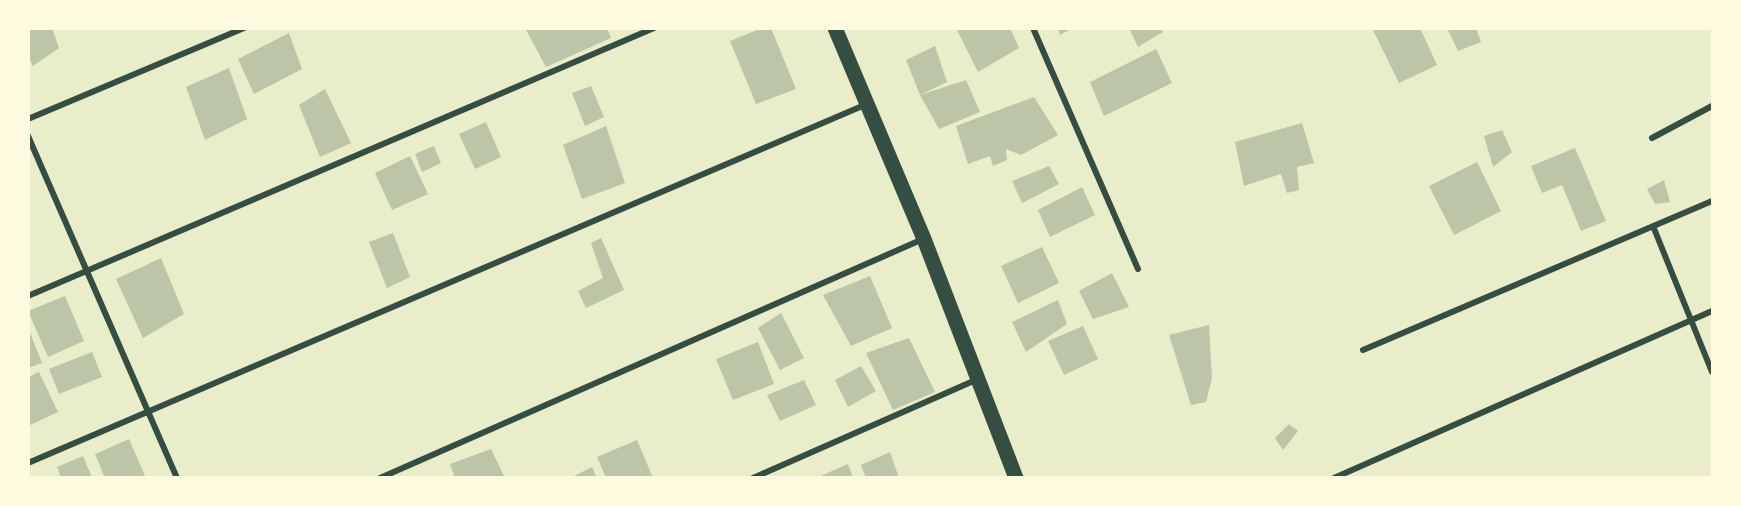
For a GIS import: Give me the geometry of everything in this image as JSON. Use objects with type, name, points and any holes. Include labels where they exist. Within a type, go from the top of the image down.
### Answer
[{"type":"main road","points":[[836,28],[924,239],[1016,477]]},
{"type":"street","points":[[28,119],[244,28]]},
{"type":"street","points":[[28,296],[654,28]]},
{"type":"street","points":[[1033,28],[1138,269]]},
{"type":"street","points":[[28,463],[868,104]]},
{"type":"street","points":[[1652,138],[1713,106]]},
{"type":"street","points":[[28,136],[177,477]]},
{"type":"street","points":[[1363,350],[1713,201]]},
{"type":"street","points":[[1653,226],[1713,372]]},
{"type":"street","points":[[380,477],[924,239]]},
{"type":"street","points":[[1334,477],[1713,311]]},
{"type":"street","points":[[753,477],[979,379]]},
{"type":"building","points":[[28,28],[52,28],[59,48],[33,66],[28,56]]},
{"type":"building","points":[[525,28],[607,28],[611,38],[546,67]]},
{"type":"building","points":[[762,28],[771,28],[796,89],[756,104],[730,41]]},
{"type":"building","points":[[956,28],[1010,28],[1019,48],[978,72]]},
{"type":"building","points":[[1058,28],[1073,28],[1060,35]]},
{"type":"building","points":[[1129,28],[1161,28],[1163,32],[1138,47]]},
{"type":"building","points":[[1372,28],[1420,28],[1437,65],[1399,83]]},
{"type":"building","points":[[1447,28],[1476,28],[1481,42],[1458,51]]},
{"type":"building","points":[[289,33],[302,69],[254,94],[238,59]]},
{"type":"building","points":[[935,46],[947,82],[920,95],[906,60]]},
{"type":"building","points":[[1156,49],[1172,83],[1104,116],[1090,82]]},
{"type":"building","points":[[229,68],[247,119],[205,140],[186,87]]},
{"type":"building","points":[[966,80],[980,112],[939,129],[920,95]]},
{"type":"building","points":[[591,86],[604,117],[585,126],[572,93]]},
{"type":"building","points":[[325,89],[351,143],[320,157],[299,105]]},
{"type":"building","points":[[1034,97],[1058,135],[1021,155],[1006,149],[1007,160],[993,166],[990,156],[968,164],[956,126]]},
{"type":"building","points":[[486,122],[501,157],[475,169],[459,134]]},
{"type":"building","points":[[1302,123],[1314,163],[1297,167],[1299,190],[1287,193],[1281,174],[1244,186],[1235,142]]},
{"type":"building","points":[[606,126],[625,183],[582,199],[563,145]]},
{"type":"building","points":[[1502,130],[1512,152],[1493,167],[1484,136]]},
{"type":"building","points":[[434,146],[441,163],[422,172],[415,154]]},
{"type":"building","points":[[1575,148],[1606,221],[1581,231],[1562,185],[1542,193],[1531,166]]},
{"type":"building","points":[[410,156],[428,194],[392,210],[375,173]]},
{"type":"building","points":[[1477,162],[1501,211],[1454,235],[1429,186]]},
{"type":"building","points":[[1049,166],[1059,184],[1022,203],[1012,181]]},
{"type":"building","points":[[1664,180],[1670,202],[1655,204],[1647,189]]},
{"type":"building","points":[[1082,187],[1095,215],[1050,237],[1038,210]]},
{"type":"building","points":[[393,233],[410,277],[387,288],[369,242]]},
{"type":"building","points":[[601,238],[624,290],[586,308],[578,291],[603,278],[591,243]]},
{"type":"building","points":[[1042,247],[1059,283],[1018,303],[1001,266]]},
{"type":"building","points":[[161,258],[184,314],[143,338],[116,279]]},
{"type":"building","points":[[1112,273],[1129,307],[1093,319],[1079,291]]},
{"type":"building","points":[[870,276],[892,328],[851,346],[823,295]]},
{"type":"building","points":[[65,296],[84,341],[48,357],[28,311]]},
{"type":"building","points":[[1058,300],[1067,324],[1026,352],[1012,322]]},
{"type":"building","points":[[781,313],[804,358],[780,370],[758,328]]},
{"type":"building","points":[[1209,325],[1212,378],[1206,402],[1191,405],[1169,335]]},
{"type":"building","points":[[1083,326],[1098,359],[1064,375],[1048,341]]},
{"type":"building","points":[[28,331],[42,363],[28,368]]},
{"type":"building","points":[[909,338],[935,392],[893,410],[866,353]]},
{"type":"building","points":[[758,342],[774,384],[733,400],[716,359]]},
{"type":"building","points":[[92,352],[102,377],[59,394],[49,369]]},
{"type":"building","points":[[861,366],[876,391],[848,407],[835,380]]},
{"type":"building","points":[[39,372],[58,412],[28,426],[28,377]]},
{"type":"building","points":[[804,380],[816,405],[780,421],[767,395]]},
{"type":"building","points":[[1289,424],[1298,431],[1283,450],[1275,438]]},
{"type":"building","points":[[129,439],[145,476],[105,478],[95,454]]},
{"type":"building","points":[[637,440],[653,478],[606,478],[597,457]]},
{"type":"building","points":[[491,449],[505,478],[455,478],[450,464]]},
{"type":"building","points":[[890,452],[899,478],[866,478],[861,465]]},
{"type":"building","points":[[83,456],[92,478],[61,478],[57,467]]},
{"type":"building","points":[[848,464],[853,478],[816,478]]},
{"type":"building","points":[[592,467],[597,478],[570,478]]}]
